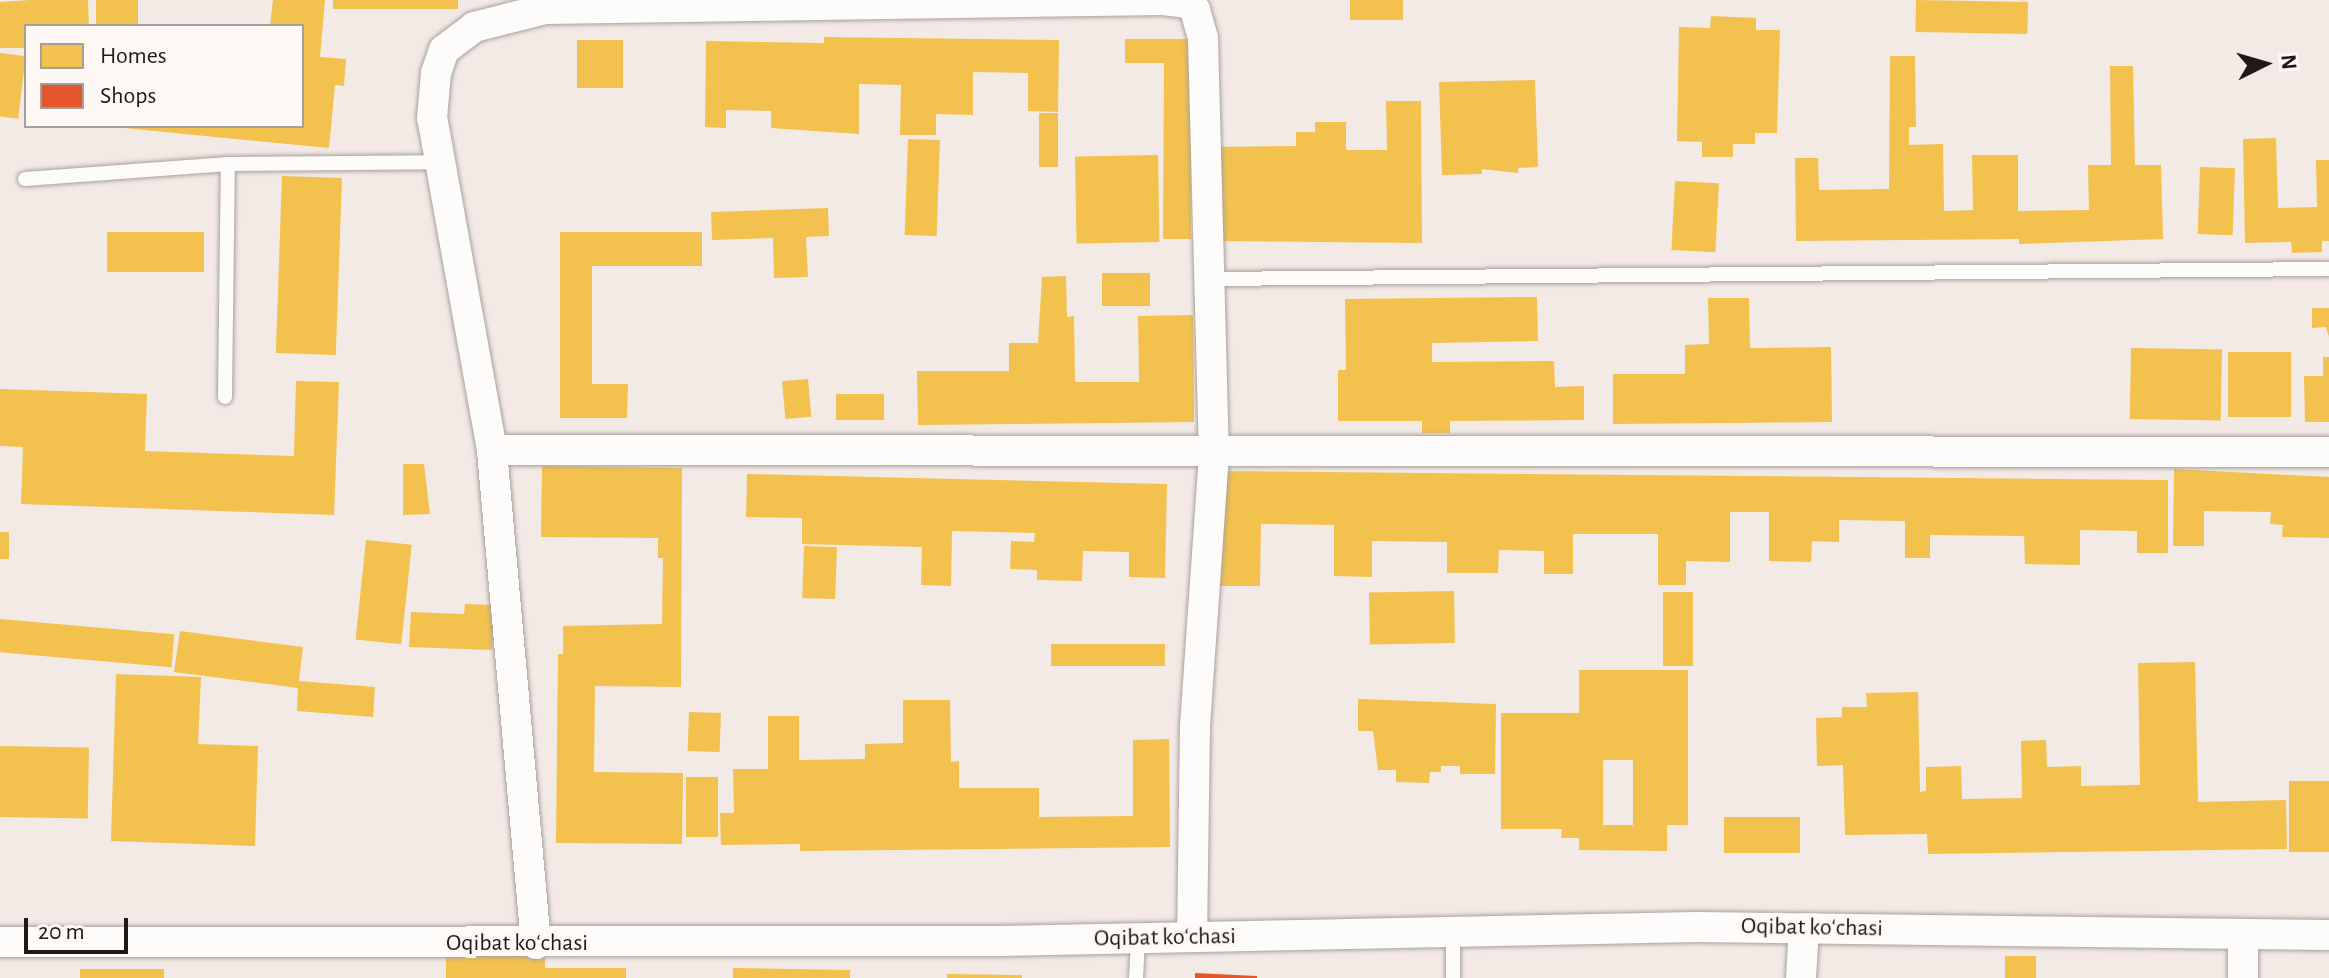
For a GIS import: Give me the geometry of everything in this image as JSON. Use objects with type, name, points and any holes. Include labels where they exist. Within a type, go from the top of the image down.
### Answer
[{"type":"street","points":[[536,944],[492,450],[440,162],[433,92],[444,50],[474,27],[545,9],[1178,1],[1195,10],[1203,38],[1206,279],[1214,454],[1195,726],[1192,937]]},
{"type":"street","points":[[492,450],[1214,454],[2329,452]]},
{"type":"street","points":[[1801,978],[1804,928]]},
{"type":"street","name":"Oqibat koʻchasi","points":[[0,942],[536,944],[1138,939],[1804,928],[2329,935]]},
{"type":"street","points":[[2243,935],[2243,978]]},
{"type":"lane","points":[[25,179],[228,164],[440,162]]},
{"type":"lane","points":[[225,397],[228,164]]},
{"type":"lane","points":[[1206,279],[2329,269]]},
{"type":"lane","points":[[1453,932],[1453,978]]},
{"type":"lane","points":[[1136,978],[1138,939]]},
{"type":"building: Homes","points":[[88,0],[89,24],[24,24],[24,48],[0,48],[0,2]]},
{"type":"building: Homes","points":[[96,0],[138,0],[138,24],[96,24]]},
{"type":"building: Homes","points":[[273,0],[325,0],[320,57],[346,59],[344,86],[335,85],[329,148],[124,128],[304,128],[304,24],[270,24]]},
{"type":"building: Homes","points":[[333,0],[458,0],[458,9],[333,9]]},
{"type":"building: Homes","points":[[1350,0],[1403,0],[1403,20],[1350,20]]},
{"type":"building: Homes","points":[[1916,0],[2028,2],[2027,34],[1915,32]]},
{"type":"building: Homes","points":[[1711,16],[1756,18],[1756,30],[1780,30],[1777,133],[1755,133],[1755,144],[1733,144],[1733,157],[1702,157],[1702,142],[1677,141],[1679,27],[1710,28]]},
{"type":"building: Homes","points":[[824,37],[1059,40],[1058,112],[1028,111],[1028,73],[973,72],[973,115],[936,114],[936,135],[900,135],[901,85],[859,84],[859,134],[771,128],[771,111],[726,110],[726,128],[705,127],[706,41],[824,43]]},
{"type":"building: Homes","points":[[1125,39],[1191,39],[1191,239],[1163,239],[1164,63],[1125,63]]},
{"type":"building: Homes","points":[[577,40],[623,40],[623,88],[577,88]]},
{"type":"building: Homes","points":[[0,53],[24,56],[18,119],[0,116]]},
{"type":"building: Homes","points":[[1890,56],[1915,56],[1916,127],[1909,127],[1909,145],[1943,144],[1944,211],[1973,210],[1972,155],[2018,155],[2018,211],[2089,210],[2088,165],[2111,165],[2110,66],[2133,66],[2135,165],[2161,165],[2163,239],[2019,244],[2019,239],[1796,241],[1795,158],[1818,158],[1819,190],[1889,189]]},
{"type":"building: Homes","points":[[1535,80],[1538,167],[1518,168],[1518,173],[1482,169],[1482,174],[1442,175],[1439,82]]},
{"type":"building: Homes","points":[[1386,101],[1421,101],[1422,243],[1214,241],[1213,147],[1296,146],[1296,132],[1315,132],[1315,122],[1346,122],[1346,150],[1387,150]]},
{"type":"building: Homes","points":[[1039,113],[1058,113],[1058,167],[1039,167]]},
{"type":"building: Homes","points":[[2276,138],[2278,208],[2317,207],[2316,160],[2329,160],[2329,241],[2322,241],[2322,252],[2292,253],[2291,242],[2245,243],[2243,139]]},
{"type":"building: Homes","points":[[908,139],[940,140],[937,236],[905,235]]},
{"type":"building: Homes","points":[[1158,155],[1160,242],[1077,243],[1075,156]]},
{"type":"building: Homes","points":[[2200,167],[2235,168],[2233,235],[2198,234]]},
{"type":"building: Homes","points":[[282,176],[342,178],[336,355],[276,353]]},
{"type":"building: Homes","points":[[1675,181],[1719,183],[1715,252],[1671,250]]},
{"type":"building: Homes","points":[[828,208],[829,236],[806,237],[808,277],[774,278],[773,238],[712,240],[711,212]]},
{"type":"building: Homes","points":[[107,232],[204,232],[204,272],[107,272]]},
{"type":"building: Homes","points":[[560,232],[702,232],[702,266],[592,266],[592,384],[628,384],[627,418],[560,418]]},
{"type":"building: Homes","points":[[1102,273],[1150,273],[1150,306],[1102,306]]},
{"type":"building: Homes","points":[[1066,276],[1067,317],[1074,316],[1075,382],[1139,382],[1138,316],[1193,315],[1194,422],[918,425],[917,371],[1009,371],[1009,343],[1038,343],[1042,277]]},
{"type":"building: Homes","points":[[1537,297],[1538,341],[1432,343],[1432,362],[1554,361],[1555,387],[1584,386],[1584,420],[1450,421],[1450,433],[1422,433],[1422,421],[1338,421],[1338,370],[1346,370],[1345,299]]},
{"type":"building: Homes","points":[[1708,298],[1749,298],[1750,348],[1831,347],[1832,422],[1613,424],[1613,374],[1685,374],[1685,345],[1709,344]]},
{"type":"building: Homes","points":[[2312,308],[2329,308],[2329,337],[2326,327],[2312,328]]},
{"type":"building: Homes","points":[[2131,348],[2222,350],[2221,421],[2130,419]]},
{"type":"building: Homes","points":[[2228,352],[2291,352],[2291,417],[2228,417]]},
{"type":"building: Homes","points":[[2323,357],[2329,357],[2329,422],[2305,422],[2304,376],[2323,376]]},
{"type":"building: Homes","points":[[808,379],[811,417],[785,419],[782,381]]},
{"type":"building: Homes","points":[[296,381],[339,382],[334,515],[21,504],[23,447],[0,446],[0,389],[147,394],[145,451],[294,456]]},
{"type":"building: Homes","points":[[836,394],[884,394],[884,420],[836,420]]},
{"type":"building: Homes","points":[[403,464],[424,464],[430,514],[403,515]]},
{"type":"building: Homes","points":[[542,466],[682,468],[681,687],[595,686],[594,772],[683,773],[682,844],[556,843],[558,654],[563,654],[563,626],[662,624],[663,558],[658,558],[658,538],[541,537]]},
{"type":"building: Homes","points":[[2174,469],[2329,477],[2329,538],[2282,537],[2283,525],[2270,524],[2271,512],[2204,511],[2204,546],[2173,546]]},
{"type":"building: Homes","points":[[1219,471],[2168,480],[2168,553],[2137,553],[2137,531],[2080,530],[2080,565],[2025,564],[2024,536],[1930,535],[1930,558],[1905,558],[1905,521],[1839,520],[1839,542],[1812,541],[1811,562],[1769,561],[1769,512],[1730,512],[1730,562],[1686,561],[1686,585],[1658,585],[1658,534],[1573,534],[1573,574],[1544,574],[1544,551],[1499,550],[1498,573],[1447,573],[1447,542],[1372,541],[1372,577],[1334,576],[1334,525],[1261,524],[1260,586],[1219,586]]},
{"type":"building: Homes","points":[[747,474],[1167,484],[1165,578],[1129,577],[1129,552],[1083,551],[1082,581],[1037,580],[1037,570],[1010,569],[1011,541],[1034,542],[1035,533],[952,531],[951,586],[921,585],[922,547],[802,544],[802,518],[746,517]]},
{"type":"building: Homes","points":[[0,532],[9,532],[9,559],[0,559]]},
{"type":"building: Homes","points":[[366,540],[412,545],[401,644],[356,639]]},
{"type":"building: Homes","points":[[804,546],[837,547],[835,599],[802,598]]},
{"type":"building: Homes","points":[[1454,591],[1455,643],[1370,644],[1369,592]]},
{"type":"building: Homes","points":[[1663,592],[1693,592],[1693,666],[1663,666]]},
{"type":"building: Homes","points":[[465,604],[494,605],[492,650],[409,647],[411,612],[464,614]]},
{"type":"building: Homes","points":[[0,619],[174,634],[171,667],[0,652]]},
{"type":"building: Homes","points":[[180,631],[303,647],[299,681],[375,687],[373,717],[297,711],[298,688],[174,672]]},
{"type":"building: Homes","points":[[1051,644],[1165,644],[1165,666],[1051,666]]},
{"type":"building: Homes","points":[[2195,662],[2198,802],[2286,800],[2287,849],[1928,854],[1927,834],[1845,835],[1843,765],[1817,766],[1816,718],[1842,717],[1842,707],[1867,707],[1866,693],[1918,692],[1920,792],[1926,791],[1926,767],[1961,766],[1962,799],[2022,798],[2021,741],[2046,740],[2047,767],[2081,766],[2081,786],[2140,785],[2138,663]]},
{"type":"building: Homes","points":[[1579,670],[1688,670],[1688,825],[1667,825],[1667,851],[1579,850],[1579,838],[1561,838],[1562,829],[1501,829],[1501,713],[1579,713]],"holes":[[[1603,760],[1633,760],[1633,825],[1603,825]]]},
{"type":"building: Homes","points":[[116,674],[201,677],[198,744],[258,746],[255,846],[111,841]]},
{"type":"building: Homes","points":[[1358,699],[1496,704],[1495,774],[1460,774],[1460,766],[1441,766],[1441,772],[1430,772],[1429,783],[1396,782],[1396,770],[1378,770],[1373,731],[1358,731]]},
{"type":"building: Homes","points":[[903,700],[950,700],[951,762],[959,761],[959,788],[1039,788],[1039,817],[1133,816],[1133,740],[1169,739],[1170,847],[800,851],[800,844],[721,845],[720,813],[734,813],[733,769],[768,769],[768,716],[799,716],[799,760],[865,759],[865,744],[903,743]]},
{"type":"building: Homes","points":[[689,712],[721,713],[720,752],[688,751]]},
{"type":"building: Homes","points":[[0,746],[89,748],[88,819],[0,817]]},
{"type":"building: Homes","points":[[686,777],[718,777],[718,837],[686,837]]},
{"type":"building: Homes","points":[[2289,781],[2329,781],[2329,852],[2289,852]]},
{"type":"building: Homes","points":[[1724,817],[1800,817],[1800,853],[1724,853]]},
{"type":"building: Homes","points":[[446,954],[545,955],[545,968],[626,968],[626,978],[446,978]]},
{"type":"building: Homes","points":[[2005,956],[2036,956],[2036,978],[2005,978]]},
{"type":"building: Homes","points":[[733,968],[850,970],[850,978],[733,978]]},
{"type":"building: Homes","points":[[80,969],[164,969],[164,978],[80,978]]},
{"type":"building: Homes","points":[[947,974],[1022,975],[1022,978],[947,978]]},
{"type":"building: Shops","points":[[1195,973],[1257,976],[1257,978],[1195,978]]}]
